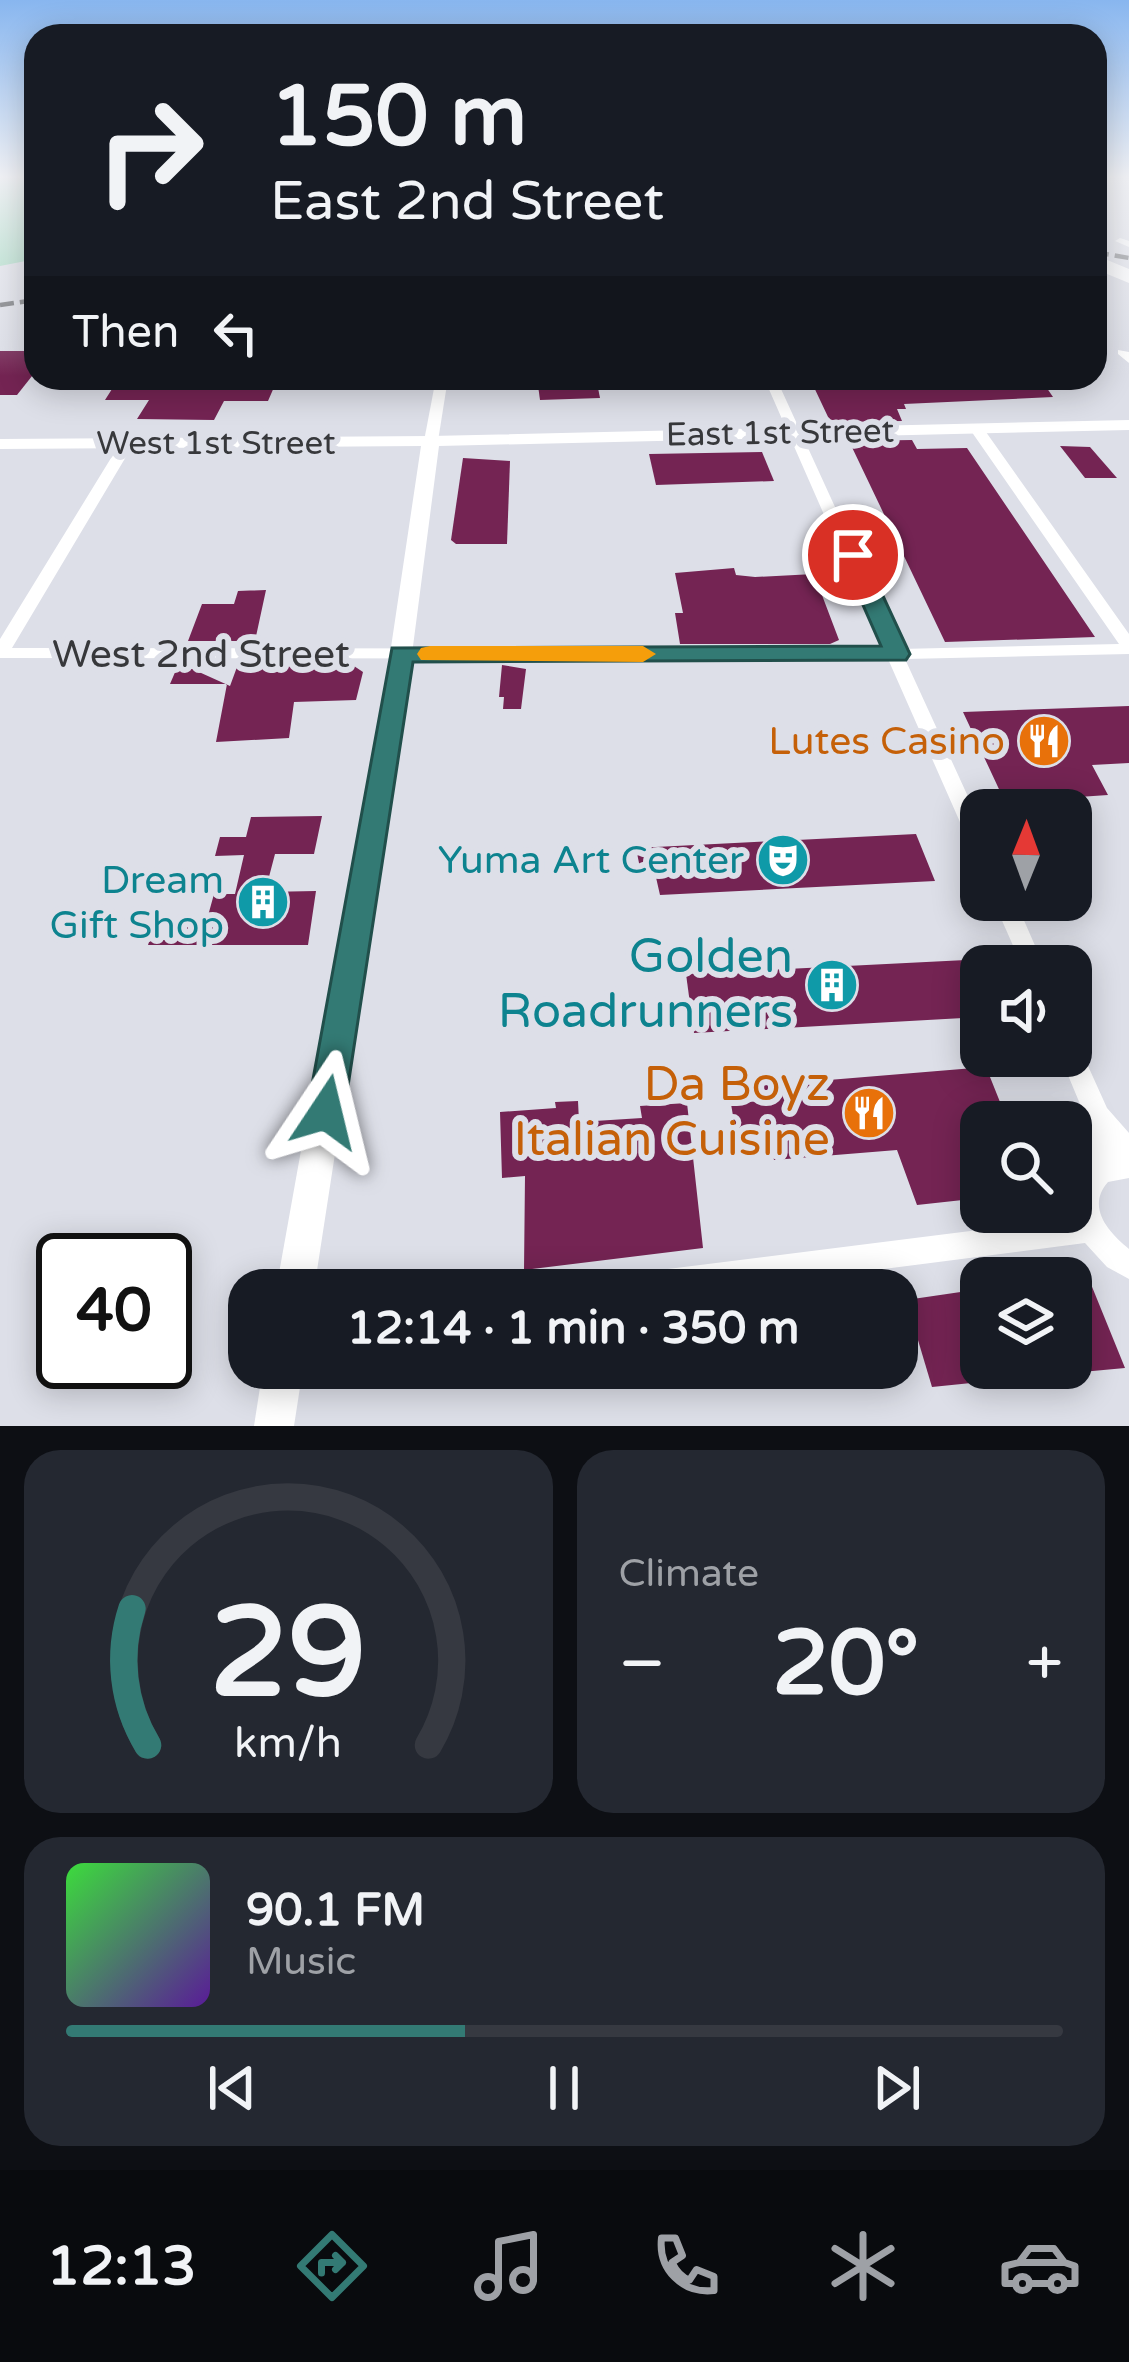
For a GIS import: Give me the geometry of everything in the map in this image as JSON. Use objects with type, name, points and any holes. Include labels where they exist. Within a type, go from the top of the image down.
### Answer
[{"type":"street","points":[[299,1269],[440,390]]},
{"type":"street","points":[[776,390],[960,800]]},
{"type":"street","name":"East 1st Street","points":[[431,441],[1129,425]]},
{"type":"street","points":[[976,428],[1129,648]]},
{"type":"street","name":"West 1st Street","points":[[0,444],[431,441]]},
{"type":"street","points":[[0,653],[127,445]]},
{"type":"street","name":"West 2nd Street","points":[[0,653],[897,654],[1129,648]]},
{"type":"street","points":[[1081,1077],[1098,1116],[1129,1152]]},
{"type":"street","points":[[1092,1178],[1098,1116]]},
{"type":"street","points":[[1092,1178],[1113,1166],[1129,1166]]},
{"type":"street","points":[[1092,1230],[1103,1246],[1129,1265]]},
{"type":"street","points":[[777,1269],[1060,1233]]},
{"type":"street","points":[[274,1426],[280,1389]]},
{"type":"green space","points":[[0,244],[24,244],[24,261],[0,266]]},
{"type":"building","points":[[0,351],[24,351],[24,386],[17,395],[0,395]]},
{"type":"building","points":[[111,390],[273,390],[268,401],[224,401],[214,420],[137,419],[149,400],[105,400]]},
{"type":"building","points":[[539,390],[598,390],[600,398],[540,400]]},
{"type":"building","points":[[815,390],[1048,390],[1053,397],[904,404],[906,409],[897,409],[902,421],[829,419]]},
{"type":"building","points":[[912,440],[917,449],[967,448],[1095,637],[945,642],[849,441]]},
{"type":"building","points":[[1060,446],[1090,447],[1117,478],[1085,478]]},
{"type":"building","points":[[762,452],[774,481],[656,485],[649,454]]},
{"type":"building","points":[[463,458],[510,461],[507,544],[456,544],[451,540]]},
{"type":"building","points":[[734,568],[736,575],[755,577],[814,574],[839,640],[830,644],[680,644],[675,613],[683,613],[675,573]]},
{"type":"building","points":[[266,590],[255,641],[188,641],[202,604],[234,604],[238,591]]},
{"type":"building","points":[[179,663],[226,684],[170,684]]},
{"type":"building","points":[[502,665],[526,669],[521,709],[503,709],[504,697],[499,697]]},
{"type":"building","points":[[354,666],[363,672],[356,700],[294,702],[289,738],[216,742],[227,685],[237,667]]},
{"type":"building","name":"Lutes Casino","points":[[1129,706],[1129,763],[1092,765],[1108,795],[1092,796],[1092,789],[999,789],[963,712]]},
{"type":"building","points":[[322,816],[314,854],[275,854],[265,892],[316,891],[308,945],[148,945],[155,923],[206,923],[214,894],[235,894],[244,855],[215,856],[220,837],[246,837],[251,817]]},
{"type":"building","name":"Yuma Art Center","points":[[916,834],[935,881],[660,895],[655,873],[641,873],[636,848]]},
{"type":"building","name":"Golden Roadrunners","points":[[960,960],[960,1018],[694,1033],[686,974]]},
{"type":"building","name":"Da Boyz Italian Cuisine","points":[[960,1069],[960,1077],[990,1077],[1000,1101],[960,1101],[960,1200],[917,1205],[897,1150],[774,1160],[770,1144],[738,1145],[731,1104],[759,1101],[755,1086]]},
{"type":"building","points":[[578,1101],[579,1122],[642,1118],[640,1106],[687,1103],[703,1248],[524,1269],[525,1176],[502,1178],[500,1112],[556,1108],[555,1102]]},
{"type":"building","points":[[1092,1287],[1125,1368],[1092,1371]]},
{"type":"building","points":[[960,1292],[960,1384],[932,1387],[918,1340],[918,1298]]},
{"type":"railway","points":[[1107,254],[1129,258]]},
{"type":"railway","points":[[0,305],[24,302]]},
{"type":"slow traffic","points":[[430,654],[643,654]]},
{"type":"place","name":"Lutes Casino","points":[[1044,741]]},
{"type":"place","name":"Yuma Art Center","points":[[783,860]]},
{"type":"place","name":"Dream Gift Shop","points":[[263,902]]},
{"type":"place","name":"Golden Roadrunners","points":[[832,985]]},
{"type":"place","name":"Da Boyz Italian Cuisine","points":[[869,1113]]},
{"type":"route","points":[[326,1112],[401,654],[897,654],[853,555]]}]
